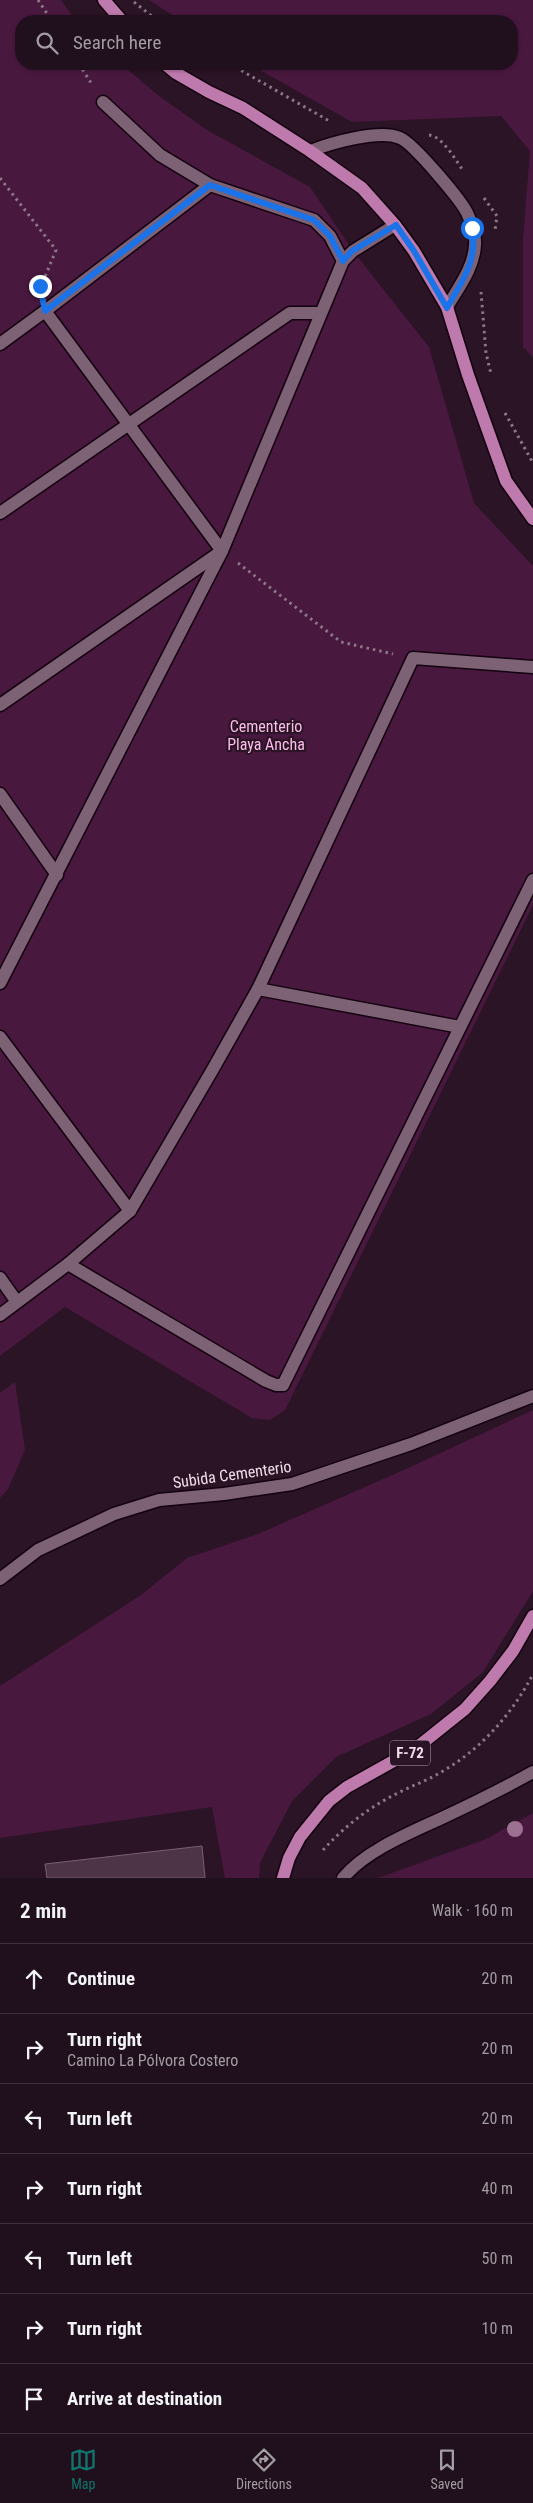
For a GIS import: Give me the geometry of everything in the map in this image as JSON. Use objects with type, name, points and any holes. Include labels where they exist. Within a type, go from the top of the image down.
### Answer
[{"type":"main road","points":[[104,0],[117,15]]},
{"type":"main road","points":[[172,70],[209,92],[243,108],[310,151],[362,188],[396,225],[414,251],[447,308],[468,376],[506,481],[533,519]]},
{"type":"main road","name":"F-72","points":[[284,1878],[289,1858],[300,1837],[328,1801],[347,1786],[415,1749],[459,1715],[490,1681],[513,1651],[533,1616]]},
{"type":"street","points":[[103,102],[160,154],[210,185],[314,220],[330,236],[343,261]]},
{"type":"street","points":[[310,151],[337,141],[393,137],[400,138],[422,157],[468,214],[475,244],[472,264],[447,308]]},
{"type":"street","points":[[0,344],[210,185]]},
{"type":"street","points":[[0,983],[222,551],[343,261],[352,251],[396,225]]},
{"type":"street","points":[[45,311],[222,551]]},
{"type":"street","points":[[0,513],[290,313],[320,313]]},
{"type":"street","points":[[0,705],[222,551]]},
{"type":"street","points":[[0,1315],[68,1264],[130,1211],[258,988],[413,658],[533,667]]},
{"type":"street","points":[[0,794],[57,875]]},
{"type":"street","points":[[68,1264],[266,1381],[276,1385],[284,1385],[533,880]]},
{"type":"street","points":[[258,988],[460,1027]]},
{"type":"street","points":[[0,1037],[130,1211]]},
{"type":"street","points":[[0,1278],[17,1302]]},
{"type":"street","name":"Subida Cementerio","points":[[0,1579],[38,1550],[114,1514],[159,1500],[224,1494],[292,1484],[410,1444],[533,1396]]},
{"type":"street","points":[[343,1878],[351,1869],[394,1840],[503,1789],[533,1772]]},
{"type":"path","points":[[38,0],[48,15]]},
{"type":"path","points":[[132,0],[151,15]]},
{"type":"path","points":[[83,70],[103,102]]},
{"type":"path","points":[[240,70],[337,126]]},
{"type":"path","points":[[423,134],[433,135],[448,150],[464,172]]},
{"type":"path","points":[[0,178],[56,250],[40,286],[45,311]]},
{"type":"path","points":[[480,194],[496,216],[495,233]]},
{"type":"path","points":[[480,288],[486,353],[492,376]]},
{"type":"path","points":[[502,406],[533,463]]},
{"type":"path","points":[[222,551],[341,642],[413,658]]},
{"type":"path","points":[[322,1850],[338,1834],[372,1807],[444,1771],[478,1745],[511,1710],[533,1674]]},
{"type":"green space","name":"Cementerio Playa Ancha","points":[[0,0],[61,0],[72,15],[15,15],[15,70],[128,70],[159,96],[207,130],[310,187],[353,251],[429,347],[474,503],[533,566],[533,905],[285,1410],[270,1420],[252,1418],[65,1307],[0,1356]]},
{"type":"green space","points":[[149,0],[533,0],[533,357],[523,347],[523,239],[530,151],[501,116],[352,122],[260,70],[518,70],[518,15],[173,15]]},
{"type":"green space","points":[[15,1382],[25,1450],[8,1489],[0,1498],[0,1393]]},
{"type":"green space","points":[[533,1410],[533,1591],[483,1672],[431,1714],[336,1757],[292,1801],[260,1863],[259,1878],[225,1878],[212,1807],[0,1838],[0,1686],[141,1595],[187,1558],[258,1534],[406,1469]]},
{"type":"green space","points":[[533,1813],[533,1878],[378,1878],[486,1839]]},
{"type":"building","points":[[202,1846],[205,1878],[47,1878],[45,1864]]},
{"type":"route","points":[[40,286],[45,311],[210,185],[314,220],[330,236],[343,261],[352,251],[396,225],[414,251],[447,308],[472,264],[475,244],[472,228]]}]
